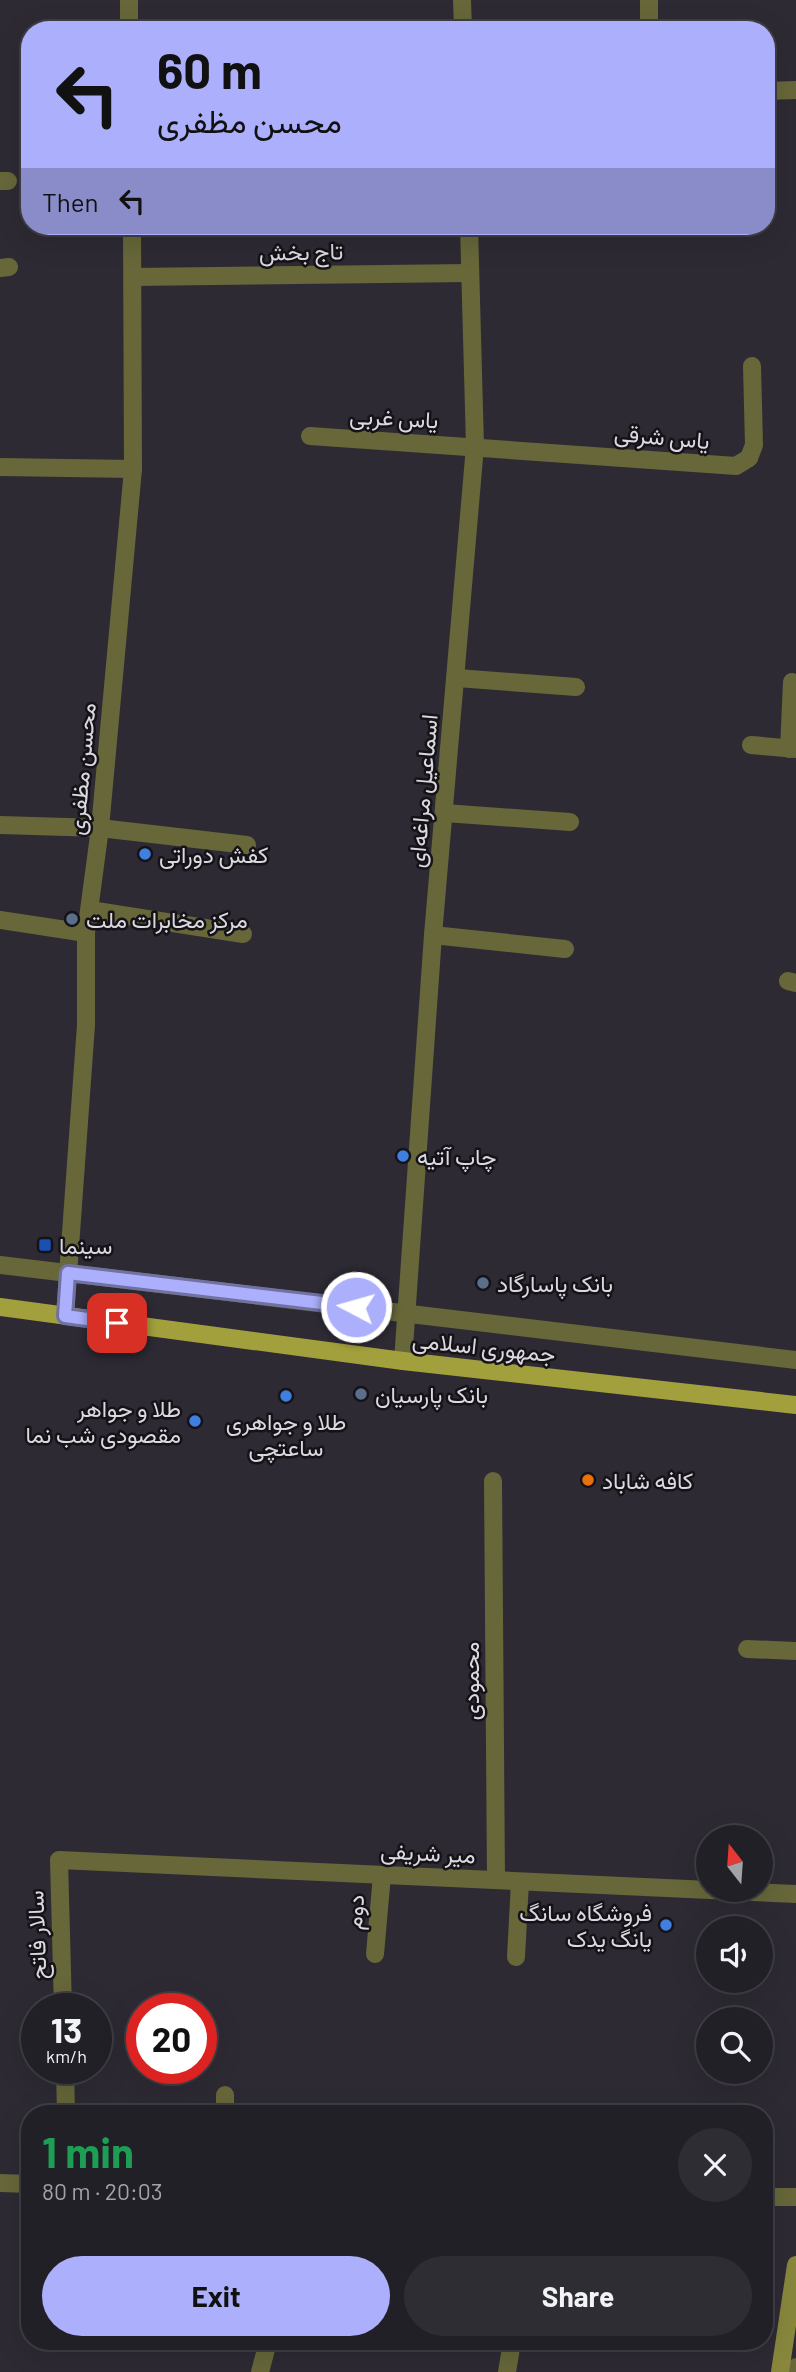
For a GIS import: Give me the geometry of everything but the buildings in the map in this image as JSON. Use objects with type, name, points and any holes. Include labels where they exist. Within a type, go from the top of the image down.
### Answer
[{"type":"main road","name":"جمهوری اسلامی","points":[[0,1307],[403,1361],[796,1405]]},
{"type":"main road","points":[[780,2372],[796,2265]]},
{"type":"street","points":[[129,0],[129,21]]},
{"type":"street","points":[[462,0],[463,21]]},
{"type":"street","points":[[649,0],[649,21]]},
{"type":"street","points":[[775,91],[796,90]]},
{"type":"street","name":"محسن مظفری","points":[[65,1316],[86,1025],[86,933],[100,828],[133,469],[132,235]]},
{"type":"street","name":"اسماعیل مراغه‌ای","points":[[403,1361],[433,935],[475,446],[469,235]]},
{"type":"street","name":"تاج بخش","points":[[133,277],[470,273]]},
{"type":"street","name":"یاس شرقی","points":[[475,446],[736,466],[749,458],[754,445],[752,366]]},
{"type":"street","name":"یاس غربی","points":[[310,436],[475,446]]},
{"type":"street","points":[[0,467],[133,469]]},
{"type":"street","points":[[457,678],[576,687]]},
{"type":"street","points":[[751,745],[793,749],[792,682]]},
{"type":"street","points":[[445,813],[570,822]]},
{"type":"street","points":[[0,825],[100,828],[247,845]]},
{"type":"street","points":[[90,910],[243,934]]},
{"type":"street","points":[[0,920],[86,933]]},
{"type":"street","points":[[433,935],[565,949]]},
{"type":"street","points":[[0,1265],[796,1360]]},
{"type":"street","name":"محمودی","points":[[493,1481],[496,1880]]},
{"type":"street","points":[[747,1649],[796,1651]]},
{"type":"street","name":"میر شریفی","points":[[59,1860],[796,1894]]},
{"type":"street","name":"سالار فاتح","points":[[59,1860],[63,1993]]},
{"type":"street","name":"دوم","points":[[375,1954],[382,1875]]},
{"type":"street","points":[[516,1957],[520,1882]]},
{"type":"street","points":[[65,2084],[66,2105]]},
{"type":"street","points":[[225,2095],[225,2105]]},
{"type":"street","points":[[0,2183],[21,2184]]},
{"type":"street","points":[[773,2197],[796,2197]]},
{"type":"street","points":[[260,2372],[266,2350]]},
{"type":"street","points":[[507,2372],[511,2350]]},
{"type":"street","points":[[791,2372],[796,2367]]},
{"type":"place","name":"کفش دوراتی","points":[[145,854]]},
{"type":"place","name":"مرکز مخابرات ملت","points":[[72,919]]},
{"type":"place","name":"چاپ آتیه","points":[[403,1156]]},
{"type":"place","name":"سینما","points":[[45,1245]]},
{"type":"place","name":"بانک پاسارگاد","points":[[483,1283]]},
{"type":"place","name":"بانک پارسیان","points":[[361,1394]]},
{"type":"place","name":"طلا و جواهری ساعتچی","points":[[286,1396]]},
{"type":"place","name":"طلا و جواهر مقصودی شب نما","points":[[195,1421]]},
{"type":"place","name":"کافه شاباد","points":[[588,1480]]},
{"type":"place","name":"فروشگاه سانگ یانگ یدک","points":[[666,1925]]},
{"type":"route","points":[[117,1323],[65,1316],[68,1273],[356,1307]]}]
